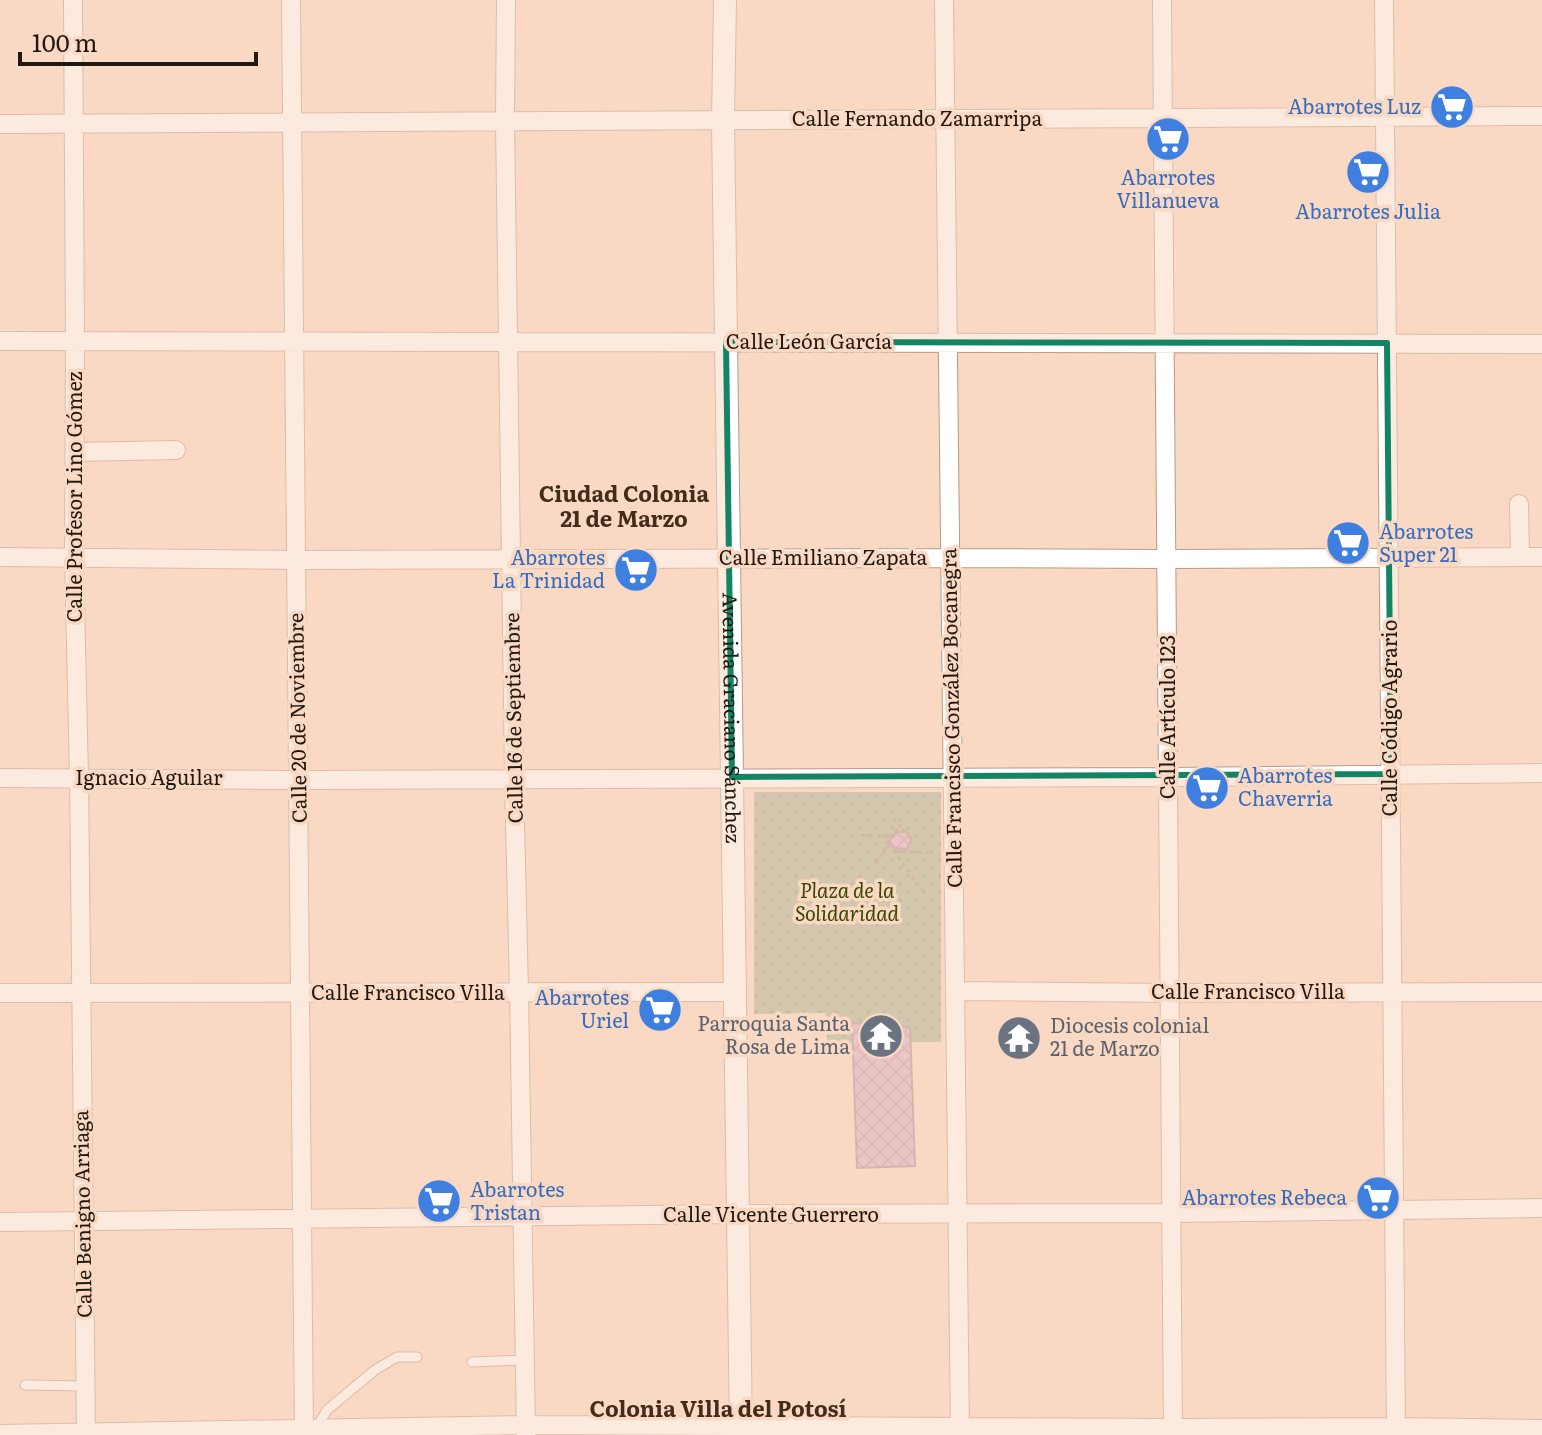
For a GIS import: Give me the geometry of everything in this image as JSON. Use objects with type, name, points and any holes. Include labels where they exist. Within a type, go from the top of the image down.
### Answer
[{"type":"street","name":"Calle Profesor Lino Gómez","points":[[73,0],[74,557],[80,993]]},
{"type":"street","name":"Calle 20 de Noviembre","points":[[291,0],[300,993],[308,1430]]},
{"type":"street","name":"Calle 16 de Septiembre","points":[[506,0],[514,778],[526,1430]]},
{"type":"street","name":"Avenida Graciano Sánchez","points":[[725,0],[723,120],[741,1431]]},
{"type":"street","name":"Calle Francisco González Bocanegra","points":[[944,0],[960,1431]]},
{"type":"street","name":"Calle Artículo 123","points":[[1162,0],[1173,1432]]},
{"type":"street","name":"Calle Código Agrario","points":[[1384,0],[1396,1431]]},
{"type":"street","name":"Calle Fernando Zamarripa","points":[[0,124],[1542,116]]},
{"type":"street","name":"Calle León García","points":[[0,341],[1542,344]]},
{"type":"street","points":[[75,452],[176,450]]},
{"type":"street","points":[[1519,504],[1520,557]]},
{"type":"street","name":"Calle Emiliano Zapata","points":[[0,557],[296,560],[1542,557]]},
{"type":"street","name":"Ignacio Aguilar","points":[[0,778],[298,780],[1542,773]]},
{"type":"street","name":"Calle Francisco Villa","points":[[955,991],[1542,992]]},
{"type":"street","name":"Calle Francisco Villa","points":[[0,994],[735,992]]},
{"type":"street","name":"Calle Benigno Arriaga","points":[[80,993],[86,1434]]},
{"type":"street","name":"Calle Vicente Guerrero","points":[[0,1222],[1542,1208]]},
{"type":"street","points":[[0,1434],[308,1430],[1173,1432],[1542,1429]]},
{"type":"lane","points":[[308,1430],[375,1370],[397,1357],[417,1357]]},
{"type":"lane","points":[[472,1362],[525,1360]]},
{"type":"lane","points":[[25,1385],[85,1386]]},
{"type":"path","points":[[894,818],[914,842]]},
{"type":"path","points":[[876,864],[888,844],[886,842],[896,830],[904,830]]},
{"type":"path","points":[[861,835],[891,836]]},
{"type":"path","points":[[888,844],[923,891]]},
{"type":"path","points":[[894,851],[930,853]]},
{"type":"highlighted area","points":[[726,342],[1387,343],[1391,774],[732,777]]},
{"type":"green space","name":"Plaza de la Solidaridad","points":[[754,792],[941,792],[941,1042],[827,1043],[826,1013],[754,1014]]},
{"type":"building","points":[[897,832],[907,832],[911,840],[907,849],[894,848],[889,841]]},
{"type":"building","points":[[852,1023],[910,1027],[915,1166],[857,1168]]},
{"type":"place","name":"Abarrotes Luz","points":[[1452,107]]},
{"type":"place","name":"Abarrotes Villanueva","points":[[1168,139]]},
{"type":"place","name":"Abarrotes Julia","points":[[1368,172]]},
{"type":"place","name":"Abarrotes Super 21","points":[[1348,543]]},
{"type":"place","name":"Abarrotes La Trinidad","points":[[636,570]]},
{"type":"place","name":"Abarrotes Chaverria","points":[[1207,788]]},
{"type":"place","name":"Abarrotes Uriel","points":[[660,1010]]},
{"type":"place","name":"Parroquia Santa Rosa de Lima","points":[[881,1036]]},
{"type":"place","name":"Diocesis colonial 21 de Marzo","points":[[1019,1038]]},
{"type":"place","name":"Abarrotes Rebeca","points":[[1378,1198]]},
{"type":"place","name":"Abarrotes Tristan","points":[[439,1201]]},
{"type":"district","name":"Ciudad Colonia 21 de Marzo","points":[[624,506]]},
{"type":"district","name":"Colonia Villa del Potosí","points":[[718,1409]]}]
